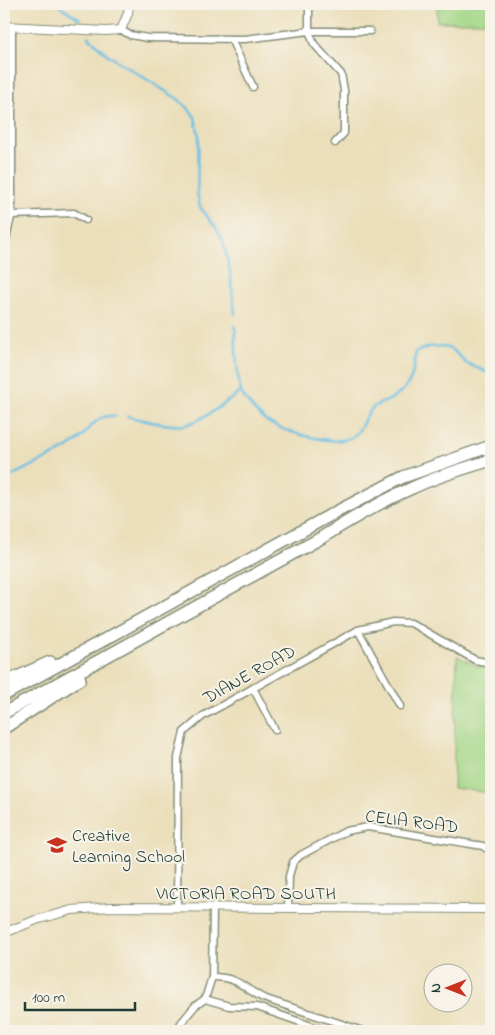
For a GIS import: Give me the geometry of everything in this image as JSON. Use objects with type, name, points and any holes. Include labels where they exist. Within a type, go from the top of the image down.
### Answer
[{"type":"highway","points":[[4,695],[403,477],[491,446]]},
{"type":"highway","points":[[4,713],[358,515],[413,487],[491,460]]},
{"type":"highway","points":[[4,682],[117,632]]},
{"type":"highway","points":[[4,728],[139,638]]},
{"type":"street","points":[[121,30],[128,13],[129,4]]},
{"type":"street","points":[[309,4],[309,32],[314,44],[341,74],[344,90],[344,133],[335,143]]},
{"type":"street","points":[[4,247],[11,215],[12,103],[8,26],[106,31],[121,30],[130,35],[148,38],[245,39],[309,32],[370,31]]},
{"type":"street","points":[[231,39],[253,87]]},
{"type":"street","points":[[4,103],[12,103]]},
{"type":"street","points":[[11,215],[74,212],[86,220]]},
{"type":"street","name":"DIANE ROAD","points":[[177,907],[178,758],[184,732],[203,716],[358,630],[393,622],[411,623],[475,660],[491,663]]},
{"type":"street","points":[[358,630],[400,706]]},
{"type":"street","points":[[253,688],[275,730]]},
{"type":"street","name":"CELIA ROAD","points":[[288,908],[289,876],[292,862],[301,855],[346,831],[368,827],[483,846],[491,852]]},
{"type":"street","name":"VICTORIA ROAD SOUTH","points":[[4,933],[36,920],[72,910],[110,907],[491,909]]},
{"type":"street","points":[[177,1031],[195,1006],[204,999],[212,977],[213,908]]},
{"type":"street","points":[[212,977],[226,977],[240,982],[251,992],[263,998],[362,1031]]},
{"type":"street","points":[[204,999],[229,1006],[257,1007],[326,1031]]},
{"type":"green space","points":[[437,4],[491,4],[491,22],[437,22]]},
{"type":"green space","points":[[457,656],[478,666],[491,669],[491,793],[453,788]]},
{"type":"waterway","points":[[56,4],[80,19]]},
{"type":"waterway","points":[[88,36],[108,55],[178,99],[195,117],[199,136],[197,192],[200,207],[223,241],[230,271],[235,314]]},
{"type":"waterway","points":[[235,326],[239,381],[242,394],[258,414],[271,424],[288,431],[312,437],[345,440],[356,434],[370,410],[378,404],[391,399],[404,389],[413,374],[416,352],[428,347],[442,346],[453,350],[466,363],[491,374]]},
{"type":"waterway","points":[[127,416],[163,424],[184,425],[206,416],[241,392]]},
{"type":"waterway","points":[[4,480],[68,448],[98,420],[109,416],[116,416]]},
{"type":"place","name":"Creative Learning School","points":[[57,845]]}]
